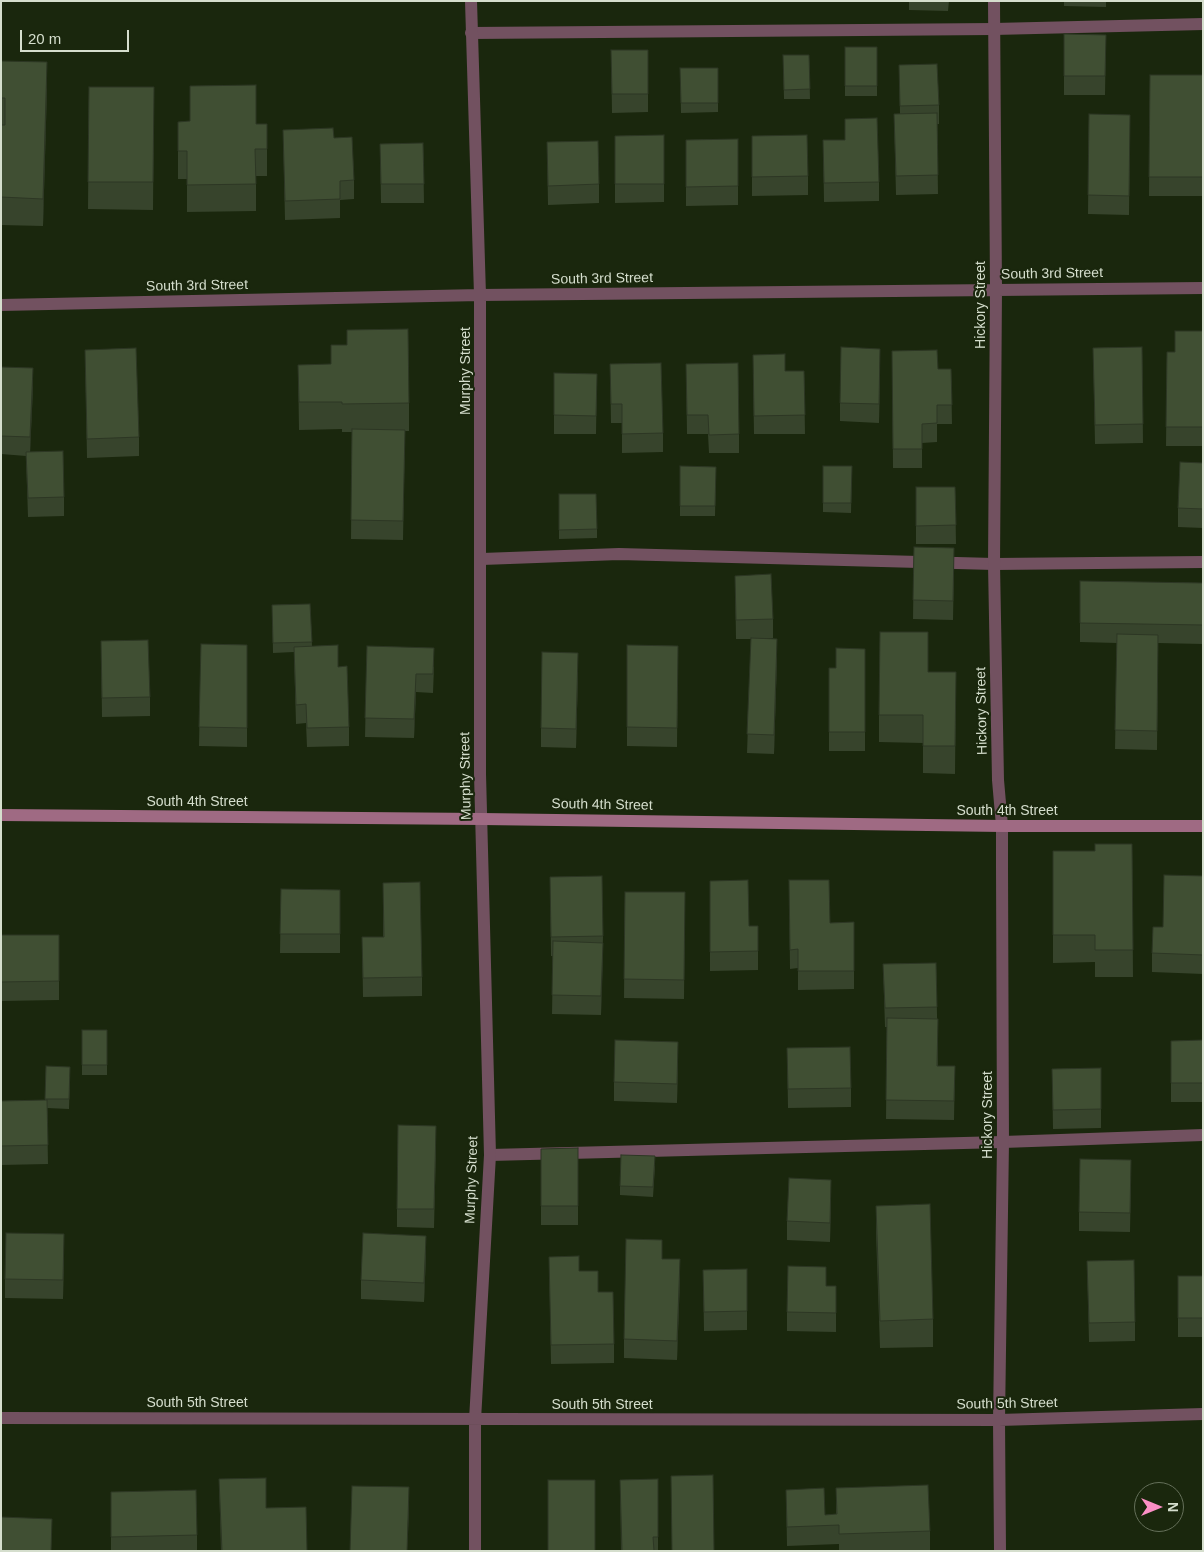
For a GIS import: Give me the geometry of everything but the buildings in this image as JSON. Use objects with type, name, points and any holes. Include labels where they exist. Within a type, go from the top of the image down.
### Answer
[{"type":"main road","name":"South 4th Street","points":[[1,815],[1002,826],[1203,826]]},
{"type":"street","name":"Murphy Street","points":[[471,1],[480,295],[482,819],[490,1155],[475,1420],[475,1551]]},
{"type":"street","name":"Hickory Street","points":[[994,1],[996,290],[994,564],[998,780],[1002,826],[1003,1142],[999,1420],[1000,1551]]},
{"type":"street","points":[[471,33],[994,29],[1203,24]]},
{"type":"street","name":"South 3rd Street","points":[[1,305],[480,295],[1203,288]]},
{"type":"street","points":[[482,559],[619,554],[994,564],[1203,562]]},
{"type":"street","points":[[490,1155],[1203,1135]]},
{"type":"street","name":"South 5th Street","points":[[1,1418],[999,1420],[1203,1414]]}]
